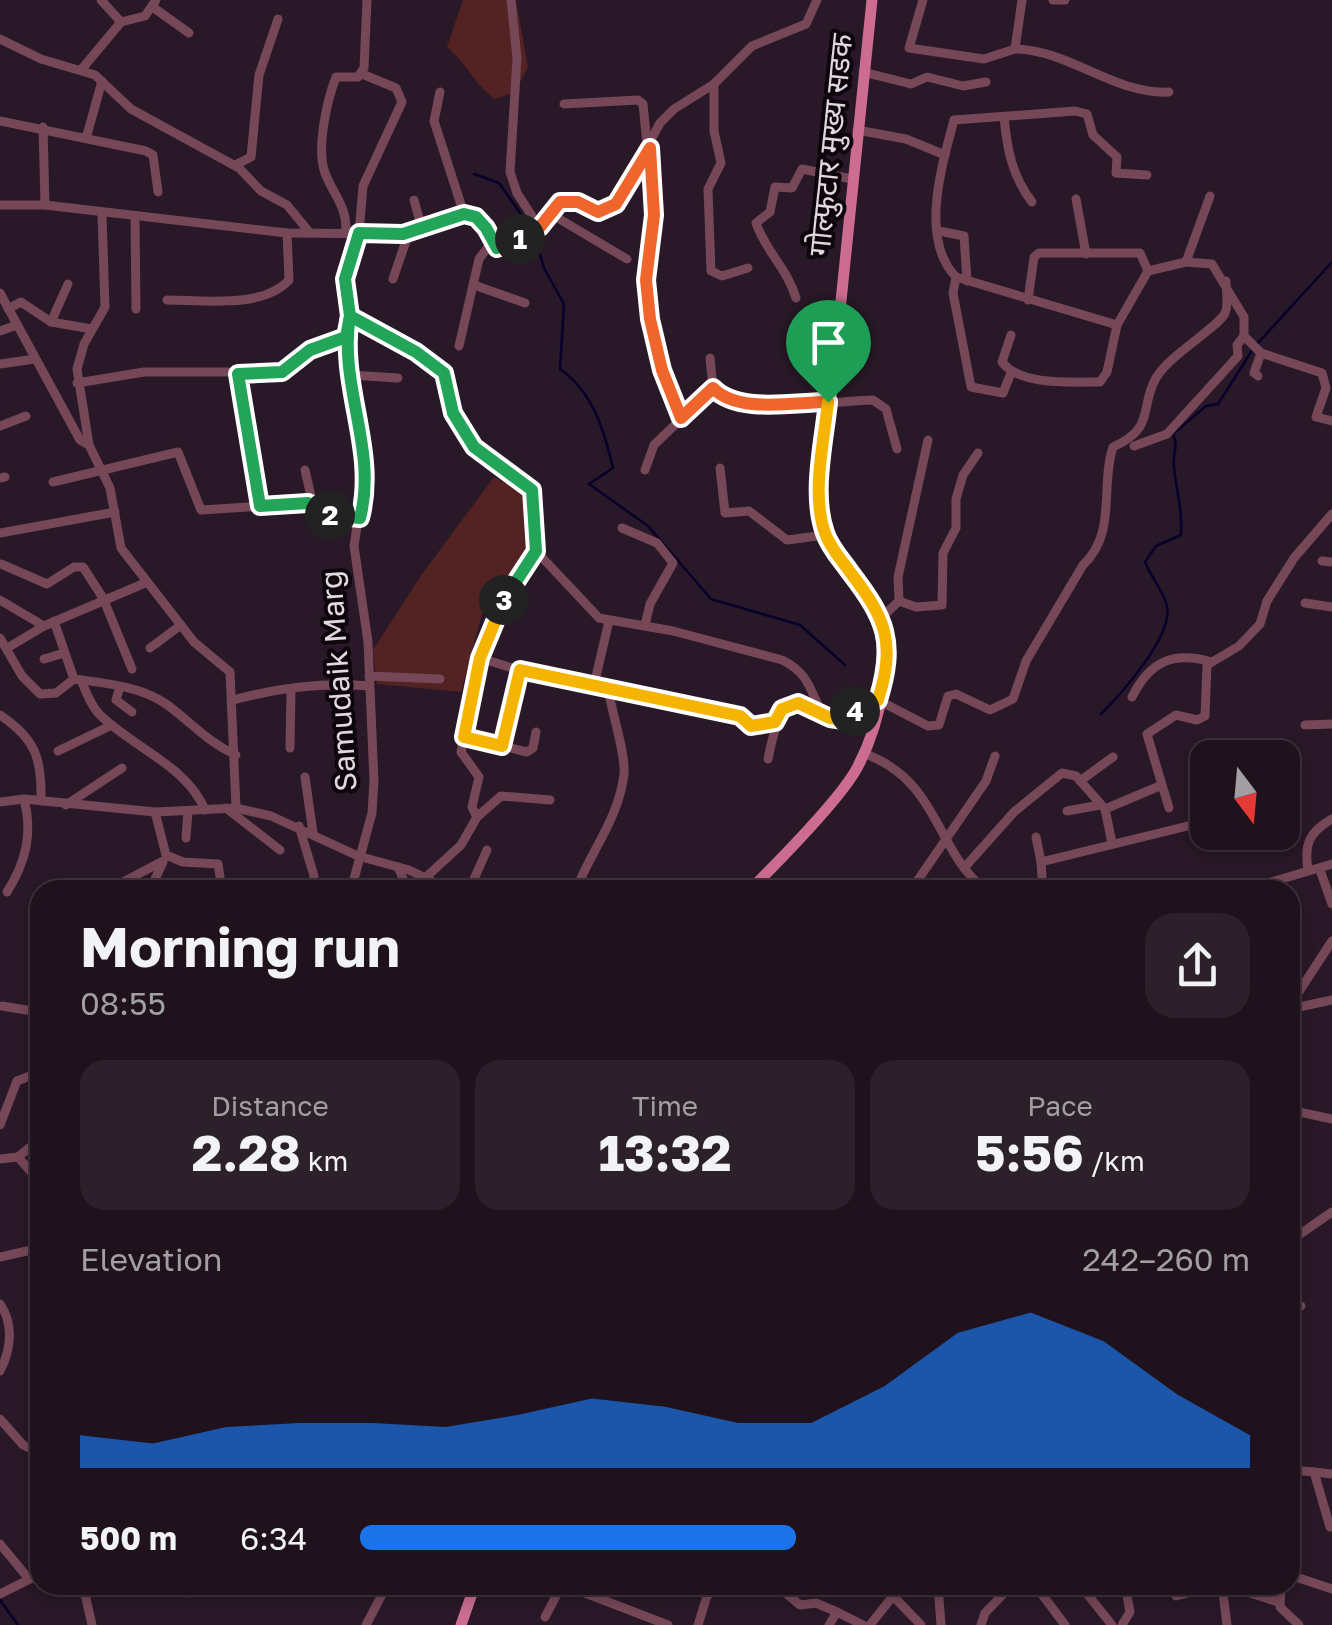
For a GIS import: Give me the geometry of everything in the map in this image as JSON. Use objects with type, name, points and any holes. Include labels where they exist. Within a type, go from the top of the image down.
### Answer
[{"type":"main road","name":"गोल्फुटार मुख्य सडक","points":[[759,880],[856,771],[886,674],[888,637],[881,618],[825,535],[820,505],[872,0]]},
{"type":"main road","points":[[462,1625],[472,1595]]},
{"type":"street","points":[[101,0],[121,22]]},
{"type":"street","points":[[346,232],[347,212],[323,164],[325,134],[336,77],[362,74],[367,0]]},
{"type":"street","points":[[511,0],[516,58],[510,172],[516,193],[540,227]]},
{"type":"street","points":[[0,205],[46,205],[102,215],[287,234],[409,232],[464,214],[476,217],[497,248],[508,247],[540,227],[560,202],[570,200],[598,212],[616,204],[650,148],[660,123],[674,108],[714,84],[752,46],[806,24],[818,0]]},
{"type":"street","points":[[923,0],[909,48],[984,60],[1015,49],[1033,49],[1115,78],[1133,91],[1169,92]]},
{"type":"street","points":[[1015,49],[1022,0]]},
{"type":"street","points":[[1053,0],[1064,0]]},
{"type":"street","points":[[81,70],[121,22],[145,16],[155,4],[189,33]]},
{"type":"street","points":[[0,39],[41,60],[81,70],[102,81],[131,109],[222,162],[235,164],[251,157],[260,75],[278,20]]},
{"type":"street","points":[[863,72],[911,84],[927,77],[964,86],[986,82]]},
{"type":"street","name":"Samudaik Marg","points":[[353,880],[372,813],[374,743],[354,546],[367,460],[350,375],[346,337],[350,316],[345,279],[359,233],[363,186],[402,102],[396,88],[362,74]]},
{"type":"street","points":[[86,135],[102,81]]},
{"type":"street","points":[[714,84],[714,130],[721,164],[708,189],[711,271],[722,276],[748,268]]},
{"type":"street","points":[[440,92],[434,121],[464,214]]},
{"type":"street","points":[[564,104],[638,100],[642,104],[650,148],[654,215],[646,280],[650,319],[662,370],[681,418]]},
{"type":"street","points":[[1117,325],[962,279],[944,264],[936,213],[945,155],[954,120],[1060,111],[1087,114],[1093,136],[1117,157],[1116,173],[1147,175]]},
{"type":"street","points":[[1004,118],[1007,150],[1019,184],[1032,202]]},
{"type":"street","points":[[0,121],[86,135],[153,155],[158,192]]},
{"type":"street","points":[[43,127],[46,205]]},
{"type":"street","points":[[856,130],[906,140],[945,155]]},
{"type":"street","points":[[235,164],[260,191],[287,205],[310,233]]},
{"type":"street","points":[[796,298],[788,274],[771,257],[756,222],[770,212],[774,188],[792,188],[802,169],[852,179]]},
{"type":"street","points":[[1186,262],[1210,196]]},
{"type":"street","points":[[414,200],[422,228]]},
{"type":"street","points":[[1076,200],[1086,254]]},
{"type":"street","points":[[550,214],[627,259]]},
{"type":"street","points":[[102,215],[105,308],[80,352],[77,383],[89,445],[110,488],[122,548],[145,583],[194,642],[228,669],[236,754],[231,808]]},
{"type":"street","points":[[136,218],[136,309]]},
{"type":"street","points":[[1198,228],[1202,263]]},
{"type":"street","points":[[939,231],[964,236],[962,279],[953,293],[971,387],[1005,392],[1011,372]]},
{"type":"street","points":[[393,278],[409,232]]},
{"type":"street","points":[[166,300],[216,301],[279,290],[289,280],[287,234]]},
{"type":"street","points":[[458,346],[478,259],[491,243]]},
{"type":"street","points":[[1028,300],[1036,254],[1140,254],[1148,270]]},
{"type":"street","points":[[1011,335],[1002,362],[1011,372],[1052,382],[1100,382],[1107,372],[1117,325],[1148,270],[1186,262],[1212,264],[1244,317],[1254,345],[1254,373],[1258,376]]},
{"type":"street","points":[[768,759],[775,722],[782,709],[798,703],[844,720],[878,700],[928,726],[939,725],[945,717],[948,696],[956,694],[990,710],[1013,699],[1026,662],[1083,565],[1095,554],[1104,528],[1107,465],[1113,447],[1132,439],[1149,409],[1155,379],[1182,348],[1222,318],[1226,311],[1226,282]]},
{"type":"street","points":[[51,322],[68,284]]},
{"type":"street","points":[[474,285],[525,303]]},
{"type":"street","points":[[0,294],[80,440],[89,445]]},
{"type":"street","points":[[8,309],[20,302],[51,322],[92,329]]},
{"type":"street","points":[[350,316],[416,352],[444,373],[453,413],[474,447],[532,490],[536,551],[495,613],[480,658],[464,737],[464,760],[479,777],[472,807],[477,816]]},
{"type":"street","points":[[0,331],[17,325]]},
{"type":"street","points":[[77,383],[144,372],[282,372],[310,350],[346,337]]},
{"type":"street","points":[[1134,446],[1167,434],[1223,378],[1238,356],[1237,345],[1254,345],[1328,377],[1316,416],[1332,421]]},
{"type":"street","points":[[710,358],[713,388],[722,397],[746,403],[881,402],[898,449]]},
{"type":"street","points":[[0,364],[35,360]]},
{"type":"street","points":[[238,374],[260,506]]},
{"type":"street","points":[[350,375],[398,378]]},
{"type":"street","points":[[645,470],[654,445],[713,388]]},
{"type":"street","points":[[0,426],[26,416]]},
{"type":"street","points":[[881,618],[899,601],[898,577],[928,440]]},
{"type":"street","points":[[53,482],[98,468],[178,452],[201,510],[308,503],[322,514],[360,518]]},
{"type":"street","points":[[899,601],[916,607],[942,605],[943,553],[956,528],[956,498],[963,476],[978,453]]},
{"type":"street","points":[[720,468],[725,513],[749,511],[787,540],[825,535]]},
{"type":"street","points":[[305,470],[314,508]]},
{"type":"street","points":[[0,533],[114,512]]},
{"type":"street","points":[[1170,808],[1148,734],[1176,715],[1197,720],[1206,716],[1204,676],[1212,662],[1239,646],[1260,624],[1267,601],[1294,558],[1332,514]]},
{"type":"street","points":[[622,528],[656,543],[673,563],[650,604],[644,624]]},
{"type":"street","points":[[536,551],[587,609],[609,621],[644,624],[763,654],[797,667],[809,682],[822,714]]},
{"type":"street","points":[[1,564],[47,584],[81,565],[103,598],[132,669]]},
{"type":"street","points":[[9,647],[103,598],[145,583]]},
{"type":"street","points":[[0,600],[49,624],[94,707],[112,725],[170,764],[200,798],[205,810]]},
{"type":"street","points":[[1305,603],[1332,607]]},
{"type":"street","points":[[594,685],[609,621]]},
{"type":"street","points":[[150,648],[181,625]]},
{"type":"street","points":[[0,638],[9,647],[22,676],[40,694],[56,694],[78,680],[120,688],[162,701],[196,732],[236,754]]},
{"type":"street","points":[[44,659],[64,653]]},
{"type":"street","points":[[1132,697],[1144,674],[1165,659],[1190,656],[1212,662]]},
{"type":"street","points":[[480,658],[520,670],[740,716],[751,726],[775,722]]},
{"type":"street","points":[[502,746],[520,670]]},
{"type":"street","points":[[233,700],[337,683],[440,679]]},
{"type":"street","points":[[120,688],[116,700],[132,712]]},
{"type":"street","points":[[580,880],[585,865],[605,838],[624,771],[608,688]]},
{"type":"street","points":[[290,748],[291,689]]},
{"type":"street","points":[[0,716],[20,728],[40,757],[41,801]]},
{"type":"street","points":[[1305,725],[1332,724]]},
{"type":"street","points":[[58,751],[112,725]]},
{"type":"street","points":[[464,737],[530,751],[536,732]]},
{"type":"street","points":[[863,754],[892,764],[946,833],[973,880]]},
{"type":"street","points":[[917,880],[946,833],[986,781],[994,756]]},
{"type":"street","points":[[1080,781],[1112,757]]},
{"type":"street","points":[[66,805],[122,768]]},
{"type":"street","points":[[964,868],[1014,812],[1062,773],[1069,772],[1080,781],[1102,807],[1112,843]]},
{"type":"street","points":[[304,777],[314,834]]},
{"type":"street","points":[[1067,812],[1102,807],[1162,784]]},
{"type":"street","points":[[8,892],[21,870],[32,828],[24,798]]},
{"type":"street","points":[[0,802],[24,798],[154,812],[231,808],[299,826],[358,856],[430,880]]},
{"type":"street","points":[[426,878],[461,845],[477,816],[486,812],[495,798],[550,800]]},
{"type":"street","points":[[231,808],[280,850]]},
{"type":"street","points":[[186,838],[188,811]]},
{"type":"street","points":[[154,812],[165,858],[155,880]]},
{"type":"street","points":[[1308,870],[1305,849],[1315,829],[1332,819]]},
{"type":"street","points":[[299,826],[314,880]]},
{"type":"street","points":[[1041,862],[1190,826]]},
{"type":"street","points":[[1036,837],[1042,880]]},
{"type":"street","points":[[474,880],[487,850]]},
{"type":"street","points":[[126,880],[165,858],[218,864],[220,880]]},
{"type":"street","points":[[1276,880],[1332,864]]},
{"type":"street","points":[[398,867],[404,880]]},
{"type":"street","points":[[1320,870],[1332,904]]},
{"type":"street","points":[[1300,990],[1332,941]]},
{"type":"street","points":[[1300,1007],[1332,1000]]},
{"type":"street","points":[[2,1006],[30,1011]]},
{"type":"street","points":[[0,1124],[18,1081],[30,1076]]},
{"type":"street","points":[[1300,1112],[1332,1118]]},
{"type":"street","points":[[0,1158],[18,1157],[30,1147]]},
{"type":"street","points":[[18,1157],[30,1175]]},
{"type":"street","points":[[1300,1234],[1332,1212]]},
{"type":"street","points":[[0,1257],[30,1250]]},
{"type":"street","points":[[0,1304],[9,1323],[8,1351],[0,1371]]},
{"type":"street","points":[[2,1425],[30,1449]]},
{"type":"street","points":[[1300,1471],[1332,1474]]},
{"type":"street","points":[[1314,1472],[1330,1527]]},
{"type":"street","points":[[0,1544],[29,1579],[0,1594]]},
{"type":"street","points":[[1300,1576],[1332,1589]]},
{"type":"street","points":[[85,1595],[92,1625]]},
{"type":"street","points":[[366,1625],[382,1595]]},
{"type":"street","points":[[546,1617],[558,1595]]},
{"type":"street","points":[[589,1595],[668,1625]]},
{"type":"street","points":[[698,1625],[708,1595]]},
{"type":"street","points":[[787,1595],[800,1606],[816,1602],[867,1625],[893,1596],[921,1625]]},
{"type":"street","points":[[938,1595],[940,1625]]},
{"type":"street","points":[[981,1625],[1001,1595]]},
{"type":"street","points":[[1042,1595],[1065,1625]]},
{"type":"street","points":[[1088,1595],[1112,1625]]},
{"type":"street","points":[[1122,1625],[1130,1612],[1127,1595]]},
{"type":"street","points":[[1223,1595],[1226,1625]]},
{"type":"street","points":[[1255,1595],[1278,1602],[1299,1625]]},
{"type":"street","points":[[1278,1602],[1279,1595]]},
{"type":"street","points":[[829,1625],[837,1612]]},
{"type":"shaded area","points":[[463,0],[516,0],[528,67],[515,92],[495,99],[447,47]]},
{"type":"shaded area","points":[[494,477],[526,494],[529,550],[485,603],[461,692],[377,684],[373,650],[422,574]]},
{"type":"waterway","points":[[474,174],[499,183],[530,227]]},
{"type":"waterway","points":[[534,234],[544,268],[564,304],[560,369],[589,400],[613,468],[589,484],[648,526],[711,599],[800,625],[845,665]]},
{"type":"waterway","points":[[1258,343],[1332,262]]},
{"type":"waterway","points":[[1101,714],[1144,663],[1167,618],[1167,606],[1145,562],[1156,546],[1181,535],[1173,434],[1206,406],[1218,404],[1253,349]]},
{"type":"waterway","points":[[0,1600],[18,1625]]},
{"type":"route","points":[[828,402],[746,403],[722,397],[713,388],[681,418],[662,370],[650,319],[646,280],[654,215],[650,148],[616,204],[598,212],[578,202],[560,202],[540,227],[508,247],[497,248],[476,217],[464,214],[403,234],[359,233],[345,279],[345,306],[350,316],[346,337],[310,350],[282,372],[238,374],[260,506],[308,503],[322,514],[360,518],[367,460],[356,423],[344,350],[350,316],[416,352],[444,373],[450,385],[453,413],[474,447],[532,490],[536,551],[495,613],[480,658],[464,737],[502,746],[520,670],[740,716],[751,726],[775,722],[782,709],[798,703],[844,720],[878,700],[886,674],[888,637],[876,606],[829,545],[823,529],[820,505],[828,402]]}]
